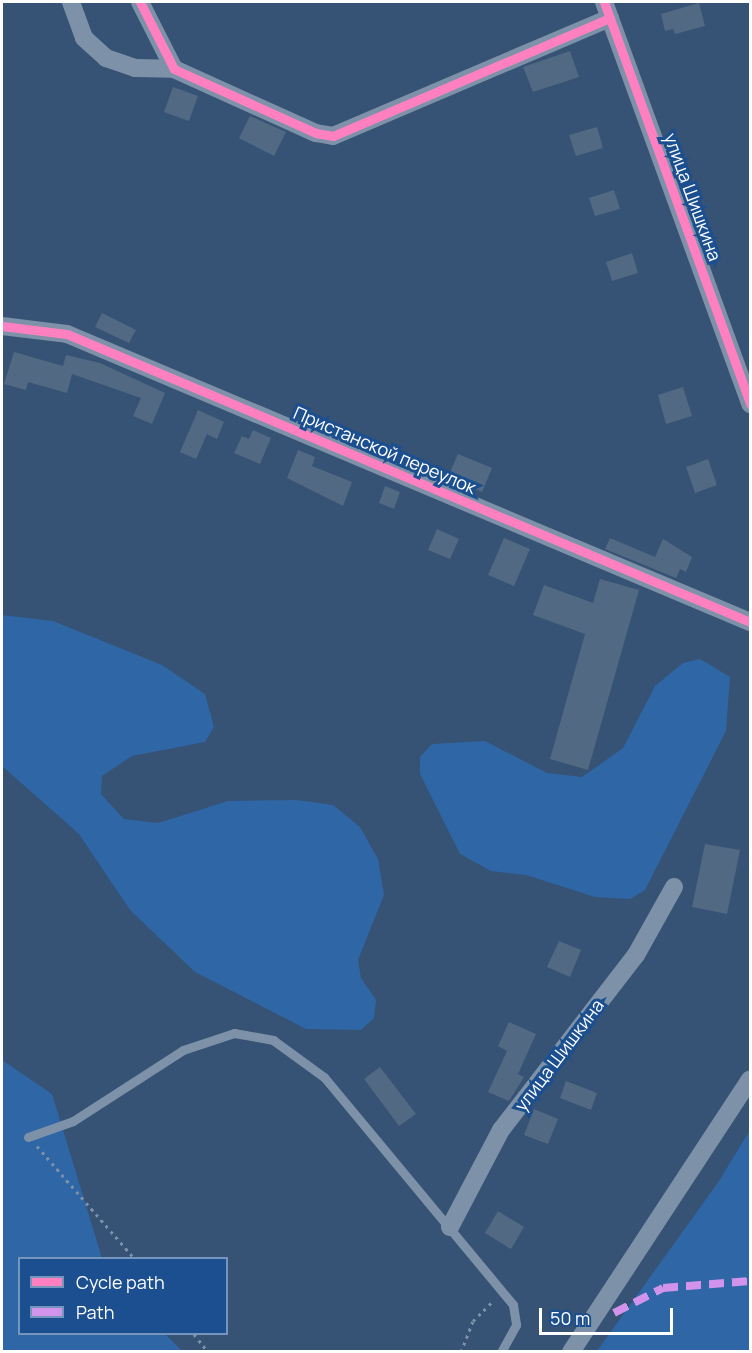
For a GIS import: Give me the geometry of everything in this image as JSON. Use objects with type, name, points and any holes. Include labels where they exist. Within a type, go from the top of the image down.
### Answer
[{"type":"street","points":[[71,2],[84,38],[106,58],[135,68],[174,69],[316,133],[333,136],[607,10]]},
{"type":"street","points":[[140,2],[174,69]]},
{"type":"street","name":"улица Шишкина","points":[[607,10],[750,404]]},
{"type":"street","name":"Пристанской переулок","points":[[2,326],[67,334],[750,622]]},
{"type":"street","name":"улица Шишкина","points":[[450,1227],[501,1130],[636,955],[674,887]]},
{"type":"street","points":[[571,1352],[750,1079]]},
{"type":"lane","points":[[28,1137],[73,1121],[183,1050],[234,1033],[273,1040],[324,1077],[502,1292],[516,1315],[501,1352]]},
{"type":"path","points":[[28,1137],[133,1257]]},
{"type":"path","points":[[461,1352],[473,1321],[502,1292]]},
{"type":"path","points":[[195,1335],[208,1352]]},
{"type":"shaded area","points":[[2,615],[53,621],[162,665],[205,694],[214,727],[205,742],[132,756],[102,776],[101,794],[124,819],[158,823],[228,801],[297,800],[333,805],[360,827],[378,859],[384,895],[358,960],[361,978],[376,1000],[374,1018],[361,1030],[306,1029],[195,972],[130,910],[79,834],[2,766]]},
{"type":"shaded area","points":[[700,659],[730,677],[726,731],[645,890],[630,899],[595,897],[526,875],[491,871],[460,854],[420,774],[420,757],[432,744],[485,741],[547,773],[582,777],[623,748],[655,686],[683,663]]},
{"type":"shaded area","points":[[2,1060],[52,1094],[102,1257],[18,1257],[18,1335],[166,1335],[182,1351],[2,1351]]},
{"type":"shaded area","points":[[750,1130],[750,1351],[597,1351],[719,1181]]},
{"type":"building","points":[[699,3],[705,26],[675,34],[673,29],[665,31],[661,14]]},
{"type":"building","points":[[570,51],[579,77],[533,92],[523,67]]},
{"type":"building","points":[[173,87],[198,96],[189,121],[164,112]]},
{"type":"building","points":[[250,116],[286,132],[274,156],[239,138]]},
{"type":"building","points":[[597,127],[603,148],[576,156],[569,135]]},
{"type":"building","points":[[614,190],[620,209],[595,216],[589,198]]},
{"type":"building","points":[[632,253],[638,273],[612,281],[606,262]]},
{"type":"building","points":[[102,313],[136,330],[129,343],[95,327]]},
{"type":"building","points":[[14,352],[63,366],[66,355],[100,363],[165,393],[152,424],[133,416],[141,398],[72,374],[67,393],[28,382],[26,390],[4,384]]},
{"type":"building","points":[[683,387],[692,416],[666,424],[658,395]]},
{"type":"building","points":[[198,410],[224,422],[217,439],[207,434],[196,459],[180,452]]},
{"type":"building","points":[[253,430],[271,438],[260,464],[234,453],[242,436],[249,439]]},
{"type":"building","points":[[298,450],[315,457],[312,466],[352,482],[343,506],[287,478]]},
{"type":"building","points":[[458,454],[492,468],[482,492],[448,477]]},
{"type":"building","points":[[708,459],[717,485],[695,493],[686,467]]},
{"type":"building","points":[[385,486],[400,492],[394,509],[379,503]]},
{"type":"building","points":[[437,529],[459,539],[450,559],[428,550]]},
{"type":"building","points":[[504,538],[530,549],[514,586],[488,575]]},
{"type":"building","points":[[610,538],[655,557],[663,539],[692,557],[686,572],[680,569],[676,578],[605,549]]},
{"type":"building","points":[[600,579],[639,590],[588,770],[550,759],[585,634],[533,615],[544,585],[593,603]]},
{"type":"building","points":[[705,844],[740,850],[727,914],[692,907]]},
{"type":"building","points":[[559,941],[581,950],[570,977],[547,967]]},
{"type":"building","points":[[509,1022],[536,1034],[518,1074],[524,1077],[509,1101],[488,1092],[507,1051],[498,1046]]},
{"type":"building","points":[[380,1067],[416,1114],[399,1126],[364,1079]]},
{"type":"building","points":[[566,1081],[597,1093],[591,1110],[560,1098]]},
{"type":"building","points":[[534,1109],[558,1119],[548,1144],[524,1135]]},
{"type":"building","points":[[498,1211],[524,1227],[511,1249],[485,1233]]},
{"type":"marked path","points":[[614,1313],[663,1288],[750,1281]]},
{"type":"cycle path","points":[[140,2],[174,69],[316,133],[333,136],[610,18]]},
{"type":"cycle path","points":[[604,2],[750,404]]},
{"type":"cycle path","points":[[2,326],[67,334],[750,622]]}]
